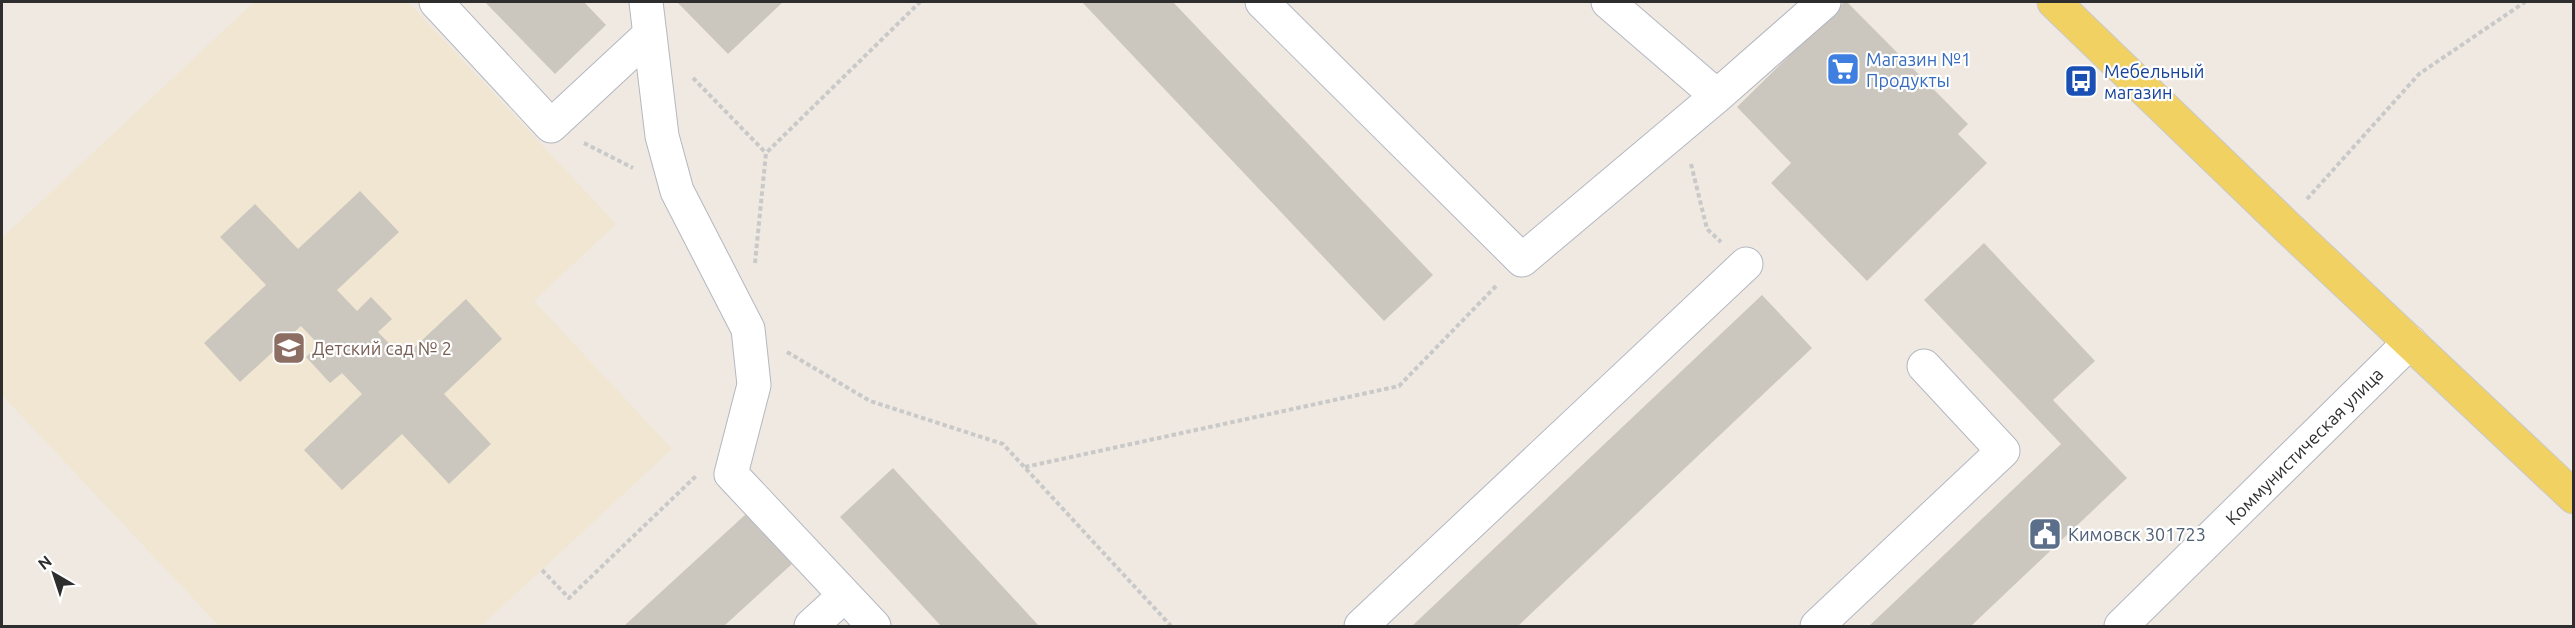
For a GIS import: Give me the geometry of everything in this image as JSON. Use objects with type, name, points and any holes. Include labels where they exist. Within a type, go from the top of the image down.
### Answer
[{"type":"main road","points":[[2054,2],[2284,224],[2574,497]]},
{"type":"street","points":[[436,2],[551,126],[650,34]]},
{"type":"street","points":[[646,2],[662,136],[677,191],[747,329],[754,385],[731,474],[874,627]]},
{"type":"street","points":[[1262,2],[1522,260],[1717,96],[1824,2]]},
{"type":"street","points":[[1608,2],[1717,96]]},
{"type":"street","points":[[1361,627],[1746,264]]},
{"type":"street","name":"Коммунистическая улица","points":[[2121,627],[2410,342]]},
{"type":"street","points":[[1818,627],[2003,451],[1924,366]]},
{"type":"street","points":[[811,627],[845,596]]},
{"type":"path","points":[[754,270],[766,153],[920,2]]},
{"type":"path","points":[[2284,224],[2419,74],[2525,2]]},
{"type":"path","points":[[692,76],[766,153]]},
{"type":"path","points":[[551,126],[677,191]]},
{"type":"path","points":[[1681,126],[1707,230],[1746,264]]},
{"type":"path","points":[[1024,467],[1399,386],[1522,260]]},
{"type":"path","points":[[747,329],[870,401],[1003,444],[1171,627]]},
{"type":"path","points":[[542,570],[569,598],[699,474]]},
{"type":"shaded area","name":"Детский сад № 2","points":[[254,2],[408,2],[616,224],[534,301],[672,449],[481,626],[219,626],[2,395],[2,238]]},
{"type":"building","points":[[485,2],[584,2],[606,25],[555,74]]},
{"type":"building","points":[[783,2],[728,54],[678,3]]},
{"type":"building","points":[[1082,2],[1173,2],[1433,275],[1384,321]]},
{"type":"building","points":[[1844,2],[1847,2],[1968,124],[1958,134],[1987,163],[1867,281],[1771,183],[1791,163],[1737,107]]},
{"type":"building","points":[[360,191],[399,232],[337,290],[357,311],[371,297],[392,319],[378,332],[403,358],[466,299],[502,339],[444,394],[491,444],[449,484],[402,434],[342,490],[304,450],[362,394],[342,373],[330,383],[306,357],[319,345],[301,326],[240,382],[204,343],[266,285],[220,237],[255,204],[298,249]]},
{"type":"building","points":[[1984,243],[2095,361],[2053,400],[2127,478],[1971,626],[1869,626],[2061,444],[1924,300]]},
{"type":"building","points":[[1762,295],[1812,348],[1518,626],[1412,626]]},
{"type":"building","points":[[893,468],[1039,626],[941,626],[840,517]]},
{"type":"building","points":[[746,514],[792,564],[724,626],[624,626]]},
{"type":"place","name":"Магазин №1 Продукты","points":[[1843,69]]},
{"type":"place","name":"Мебельный магазин","points":[[2081,81]]},
{"type":"place","name":"Детский сад № 2","points":[[289,348]]},
{"type":"place","name":"Кимовск 301723","points":[[2045,534]]}]
